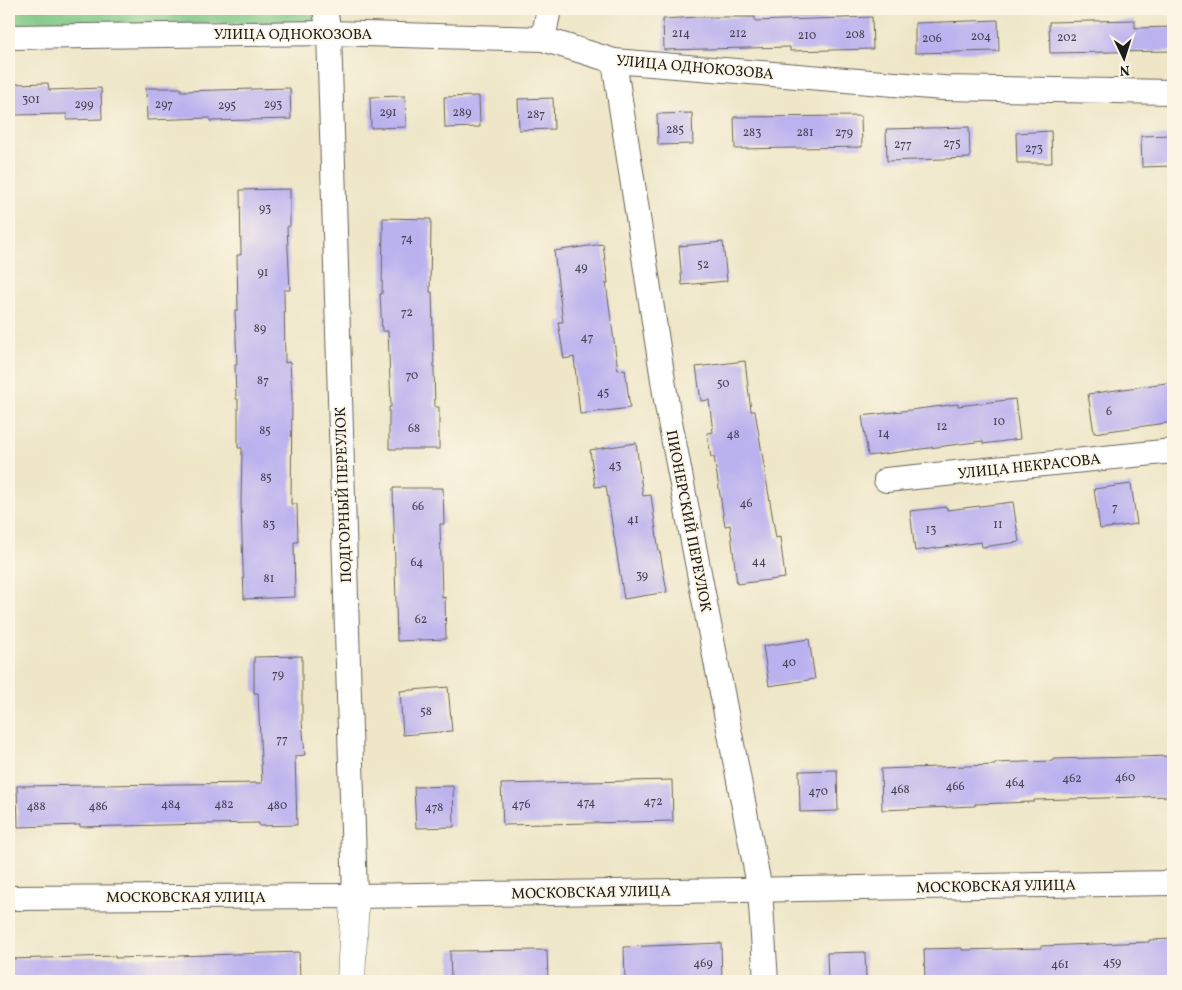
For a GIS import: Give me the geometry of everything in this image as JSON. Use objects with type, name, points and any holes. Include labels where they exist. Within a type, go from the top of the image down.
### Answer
[{"type":"main road","name":"ПОДГОРНЫЙ ПЕРЕУЛОК","points":[[350,981],[355,896]]},
{"type":"street","name":"ПОДГОРНЫЙ ПЕРЕУЛОК","points":[[325,9],[329,33],[355,896]]},
{"type":"street","points":[[543,39],[548,9]]},
{"type":"street","name":"УЛИЦА ОДНОКОЗОВА","points":[[9,37],[329,33],[543,39],[614,61],[943,88],[1173,92]]},
{"type":"street","name":"ПИОНЕРСКИЙ ПЕРЕУЛОК","points":[[614,61],[667,406],[760,890],[766,981]]},
{"type":"street","name":"УЛИЦА НЕКРАСОВА","points":[[886,480],[1173,451]]},
{"type":"street","name":"МОСКОВСКАЯ УЛИЦА","points":[[9,898],[355,896],[1173,883]]},
{"type":"green space","points":[[9,9],[313,9],[315,23],[9,25]]},
{"type":"building","points":[[755,17],[755,21],[872,17],[873,49],[790,51],[790,47],[664,50],[663,19]]},
{"type":"building","points":[[998,20],[999,51],[915,53],[915,23]]},
{"type":"building","points":[[1135,20],[1135,28],[1173,27],[1173,51],[1050,53],[1049,22]]},
{"type":"building","points":[[48,83],[49,90],[101,88],[102,119],[67,120],[67,114],[14,115],[13,84]]},
{"type":"building","points":[[146,88],[181,88],[181,91],[290,88],[291,119],[210,121],[210,118],[147,120]]},
{"type":"building","points":[[405,96],[406,127],[371,128],[370,97]]},
{"type":"building","points":[[479,96],[480,127],[445,128],[444,97]]},
{"type":"building","points":[[553,98],[554,129],[519,130],[518,99]]},
{"type":"building","points":[[692,113],[693,144],[658,145],[657,114]]},
{"type":"building","points":[[861,116],[862,147],[735,149],[734,117]]},
{"type":"building","points":[[969,127],[970,158],[887,161],[886,129]]},
{"type":"building","points":[[1051,131],[1052,163],[1017,163],[1016,133]]},
{"type":"building","points":[[1173,135],[1173,166],[1142,167],[1141,136]]},
{"type":"building","points":[[290,189],[290,226],[287,227],[290,290],[284,290],[285,363],[290,362],[292,396],[291,504],[297,504],[298,542],[294,542],[295,597],[244,599],[241,505],[242,448],[238,448],[238,399],[236,399],[235,365],[237,365],[235,310],[238,310],[237,255],[241,255],[240,190]]},
{"type":"building","points":[[383,218],[431,219],[430,292],[432,292],[435,407],[439,407],[439,449],[389,449],[389,407],[391,407],[388,331],[382,331],[380,294],[382,294]]},
{"type":"building","points":[[723,242],[727,281],[682,285],[679,246]]},
{"type":"building","points":[[603,244],[608,283],[606,283],[618,370],[625,369],[630,408],[580,414],[574,357],[564,359],[558,322],[563,322],[554,251]]},
{"type":"building","points":[[745,361],[751,411],[755,411],[776,538],[780,537],[785,578],[737,584],[730,525],[725,526],[714,457],[711,457],[707,433],[713,432],[709,400],[701,401],[696,367]]},
{"type":"building","points":[[1173,382],[1173,422],[1094,433],[1088,394]]},
{"type":"building","points":[[1015,399],[1020,439],[983,444],[983,441],[868,456],[862,416]]},
{"type":"building","points":[[636,443],[643,496],[651,495],[667,592],[624,599],[606,486],[595,487],[590,450]]},
{"type":"building","points":[[1131,484],[1137,524],[1100,529],[1094,489]]},
{"type":"building","points":[[393,488],[443,488],[444,524],[440,524],[442,598],[445,597],[446,639],[397,641]]},
{"type":"building","points":[[1013,502],[1019,542],[982,547],[981,542],[915,551],[910,511],[947,507],[947,510]]},
{"type":"building","points":[[809,639],[815,679],[769,686],[763,646]]},
{"type":"building","points":[[302,656],[302,721],[305,755],[295,756],[297,825],[259,826],[259,823],[18,827],[17,786],[262,783],[258,693],[254,693],[254,657]]},
{"type":"building","points":[[448,687],[452,731],[403,735],[400,691]]},
{"type":"building","points":[[1173,756],[1173,796],[1034,800],[1034,802],[975,804],[975,806],[882,810],[881,769],[995,765],[995,763],[1053,761],[1053,759]]},
{"type":"building","points":[[837,770],[838,811],[800,812],[799,771]]},
{"type":"building","points":[[672,780],[673,821],[503,825],[501,784]]},
{"type":"building","points":[[453,786],[454,827],[416,828],[414,787]]},
{"type":"building","points":[[1173,939],[1173,980],[925,981],[924,949],[1041,948],[1041,946],[1149,942],[1149,940]]},
{"type":"building","points":[[721,943],[722,981],[625,981],[624,947]]},
{"type":"building","points":[[547,950],[548,981],[451,981],[450,951]]},
{"type":"building","points":[[299,952],[300,981],[9,981],[9,959],[115,956],[115,958]]},
{"type":"building","points":[[865,952],[866,981],[828,981],[827,953]]}]
